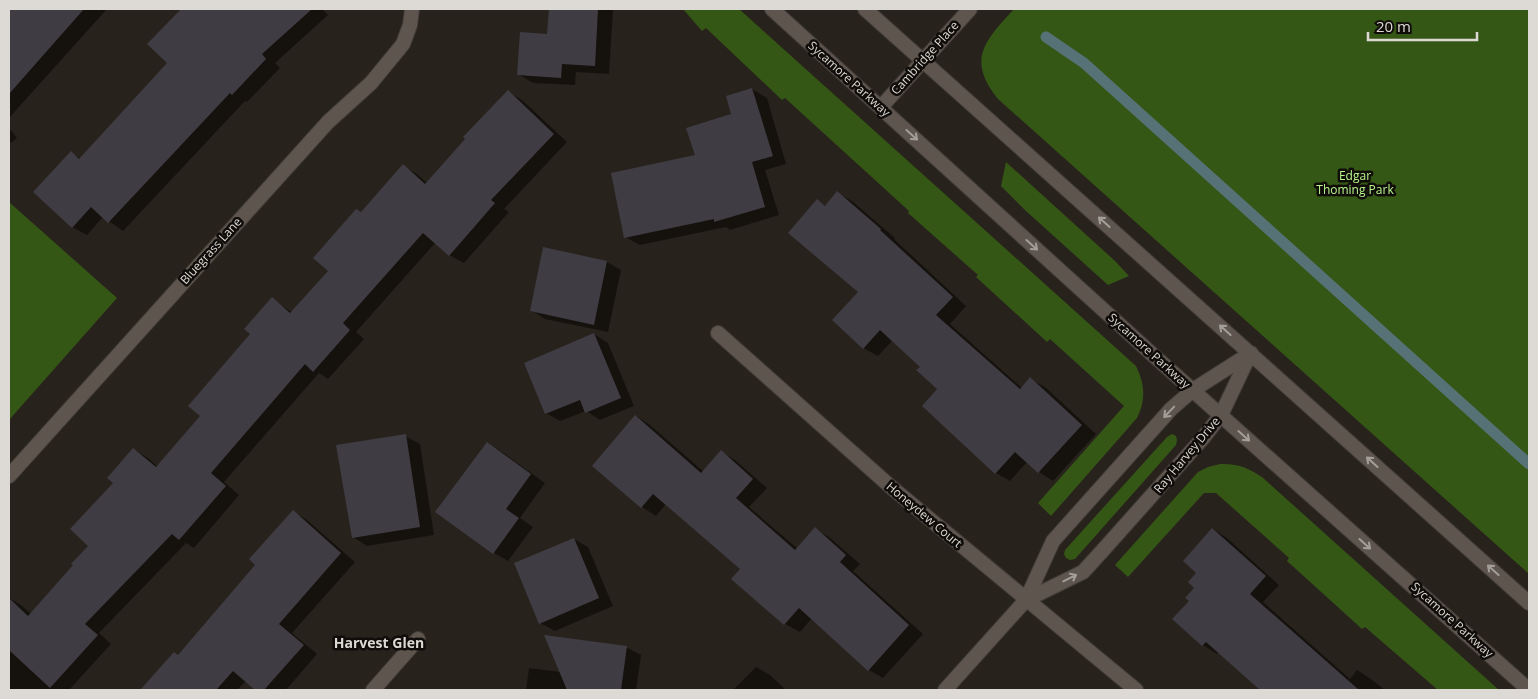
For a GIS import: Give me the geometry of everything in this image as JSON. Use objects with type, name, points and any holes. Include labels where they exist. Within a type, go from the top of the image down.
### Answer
[{"type":"street","name":"Bluegrass Lane","points":[[9,476],[328,122],[371,83],[403,44],[410,25],[412,9]]},
{"type":"street","name":"Sycamore Parkway","points":[[772,9],[1193,390],[1529,690]]},
{"type":"street","points":[[864,9],[1529,603]]},
{"type":"street","name":"Cambridge Place","points":[[881,107],[970,9]]},
{"type":"street","name":"Honeydew Court","points":[[718,333],[891,487],[1136,690]]},
{"type":"street","name":"Ray Harvey Drive","points":[[945,690],[1026,600],[1053,541],[1171,409],[1193,390],[1251,353]]},
{"type":"street","name":"Ray Harvey Drive","points":[[1026,600],[1083,572],[1204,438],[1221,415],[1251,353]]},
{"type":"street","points":[[373,690],[418,639]]},
{"type":"green space","points":[[683,9],[739,9],[1136,366],[1143,386],[1142,405],[1137,418],[1051,516],[1038,503],[1124,406],[1050,339],[1047,342],[976,277],[978,275],[908,213],[909,211],[785,98],[782,100],[706,28],[702,31]]},
{"type":"green space","name":"Edgar Thoming Park","points":[[1014,9],[1529,9],[1529,574],[998,99],[988,85],[981,61],[988,41]]},
{"type":"green space","points":[[1006,162],[1129,276],[1108,285],[1026,211],[1001,186]]},
{"type":"green space","points":[[9,202],[117,298],[9,420]]},
{"type":"green space","points":[[1172,434],[1176,436],[1176,445],[1075,559],[1070,560],[1066,558],[1065,550],[1167,437]]},
{"type":"green space","points":[[1220,464],[1242,467],[1262,477],[1499,690],[1438,690],[1365,627],[1362,629],[1287,561],[1289,558],[1216,493],[1204,493],[1128,577],[1115,565],[1198,472]]},
{"type":"building","points":[[9,9],[84,9],[9,94]]},
{"type":"building","points":[[181,9],[312,9],[262,54],[266,59],[232,95],[230,93],[108,223],[91,207],[72,228],[33,192],[71,151],[79,159],[167,63],[147,44]]},
{"type":"building","points":[[549,9],[598,9],[595,66],[562,64],[561,78],[517,75],[520,32],[547,34]]},
{"type":"building","points":[[752,88],[773,156],[752,162],[765,207],[714,222],[714,219],[624,238],[611,173],[695,155],[686,128],[731,114],[726,96]]},
{"type":"building","points":[[508,90],[554,134],[491,200],[495,203],[449,256],[423,233],[343,323],[350,330],[313,372],[305,364],[211,473],[226,486],[179,540],[172,534],[85,624],[98,635],[50,688],[9,650],[9,598],[28,616],[88,546],[70,529],[113,483],[107,478],[133,448],[156,467],[200,416],[188,406],[250,334],[244,329],[272,297],[290,313],[328,271],[313,258],[356,209],[361,212],[403,164],[425,184],[465,139],[463,137]]},
{"type":"building","points":[[837,191],[881,229],[953,297],[936,315],[1020,389],[1030,377],[1082,425],[1038,473],[1015,452],[995,474],[922,406],[937,389],[916,370],[920,367],[880,330],[863,349],[832,320],[858,292],[788,233],[817,199],[825,206]]},
{"type":"building","points":[[543,247],[607,261],[594,325],[530,311]]},
{"type":"building","points":[[594,333],[621,398],[585,413],[580,400],[545,414],[524,363]]},
{"type":"building","points":[[635,415],[701,473],[721,450],[753,479],[736,498],[795,550],[815,527],[846,555],[840,562],[909,625],[868,671],[799,608],[784,625],[731,579],[740,569],[653,494],[641,508],[592,466]]},
{"type":"building","points":[[406,434],[420,527],[352,538],[336,445]]},
{"type":"building","points":[[487,442],[531,474],[506,509],[519,518],[493,554],[435,512]]},
{"type":"building","points":[[293,510],[341,553],[279,624],[304,645],[264,690],[255,690],[233,671],[216,690],[140,690],[174,652],[178,655],[255,565],[249,559]]},
{"type":"building","points":[[1212,528],[1266,576],[1250,594],[1359,690],[1260,690],[1206,642],[1202,646],[1172,619],[1189,601],[1185,598],[1194,588],[1188,582],[1196,573],[1183,561]]},
{"type":"building","points":[[574,538],[599,598],[539,624],[514,563]]},
{"type":"building","points":[[544,635],[627,646],[621,690],[567,690]]},
{"type":"waterway","points":[[1046,37],[1084,63],[1529,464]]},
{"type":"district","name":"Harvest Glen","points":[[379,643]]}]
